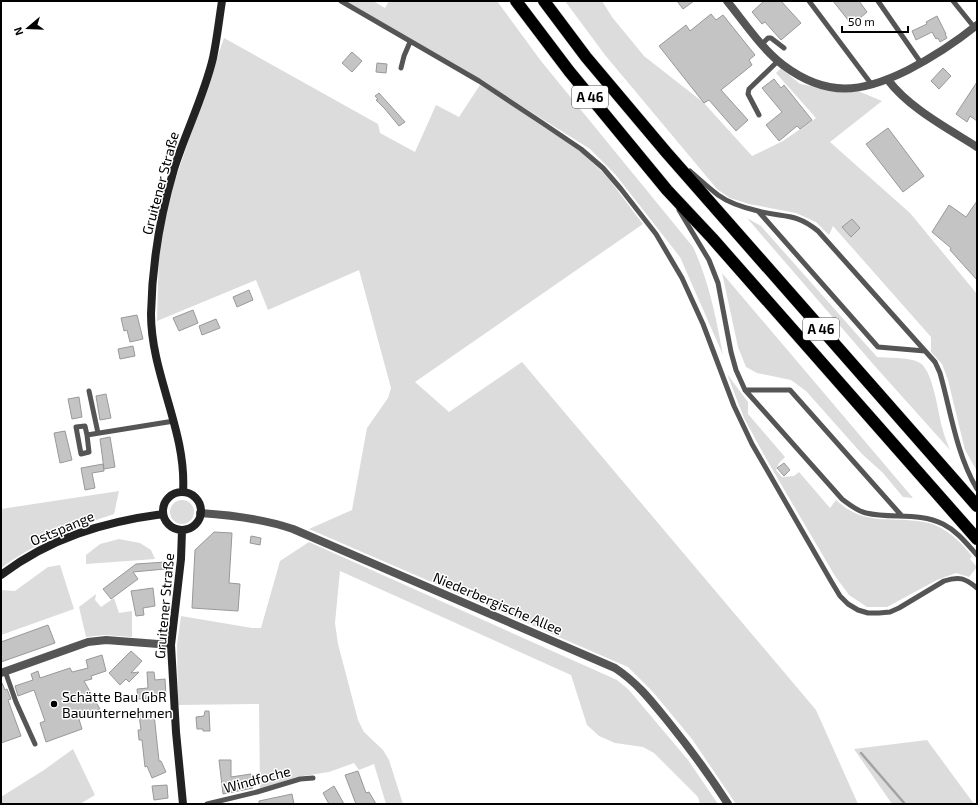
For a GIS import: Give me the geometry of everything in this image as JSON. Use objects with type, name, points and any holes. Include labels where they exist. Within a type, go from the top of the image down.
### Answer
[{"type":"highway","name":"A 46","points":[[516,1],[569,71],[666,190],[712,238],[977,539]]},
{"type":"highway","name":"A 46","points":[[544,1],[586,57],[666,152],[977,506]]},
{"type":"main road","name":"Gruitener Straße","points":[[183,492],[184,479],[174,421],[155,350],[151,316],[155,253],[163,209],[174,169],[204,89],[213,58],[222,1]]},
{"type":"main road","points":[[183,492],[192,495],[197,500],[200,513],[195,524],[189,528],[182,530],[175,529],[164,519],[164,504],[168,498],[174,494],[183,492]]},
{"type":"main road","name":"Ostspange","points":[[1,575],[27,557],[60,540],[82,531],[106,524],[163,514]]},
{"type":"main road","name":"Gruitener Straße","points":[[182,530],[181,559],[171,645],[176,732],[183,804]]},
{"type":"street","points":[[727,1],[778,61],[804,79],[826,86],[847,89],[872,85],[888,80],[921,63],[955,42],[976,26]]},
{"type":"street","points":[[888,80],[896,91],[908,102],[977,147]]},
{"type":"street","name":"Niederbergische Allee","points":[[200,513],[268,522],[293,529],[615,668],[630,678],[644,691],[699,760],[728,804]]},
{"type":"street","points":[[3,672],[88,642],[106,640],[171,645]]},
{"type":"lane","points":[[341,1],[479,81],[581,149],[603,168],[644,218],[669,254],[694,303],[734,406],[752,444],[831,581],[840,596],[848,604],[858,610],[868,613],[890,612],[944,581],[953,578],[962,578],[977,588]]},
{"type":"lane","points":[[808,1],[872,85]]},
{"type":"lane","points":[[878,1],[921,63]]},
{"type":"lane","points":[[953,1],[976,26]]},
{"type":"lane","points":[[762,44],[768,38],[771,38],[784,48]]},
{"type":"lane","points":[[401,68],[410,42]]},
{"type":"lane","points":[[759,115],[748,94],[749,89],[778,61]]},
{"type":"lane","points":[[666,152],[719,196],[734,204],[759,212],[796,217],[808,222],[818,231],[935,362],[940,373],[961,456],[969,476],[977,489]]},
{"type":"lane","points":[[666,190],[709,260],[718,283],[731,352],[736,370],[745,390],[842,499],[853,508],[865,513],[879,515],[922,517],[943,524],[959,534],[977,556]]},
{"type":"lane","points":[[759,212],[878,347],[925,351]]},
{"type":"lane","points":[[745,390],[790,390],[901,515]]},
{"type":"lane","points":[[89,391],[98,433]]},
{"type":"lane","points":[[87,435],[174,421]]},
{"type":"lane","points":[[85,426],[87,435],[89,452],[81,454],[76,428],[85,426]]},
{"type":"lane","points":[[3,672],[35,744]]},
{"type":"lane","name":"Windfoche","points":[[207,804],[257,792],[300,779],[313,778]]},
{"type":"shaded area","points":[[345,1],[373,1],[385,8],[389,1],[497,1],[541,61],[693,247],[708,286],[723,355],[680,257],[615,174],[590,149],[458,66]]},
{"type":"shaded area","points":[[565,1],[602,1],[612,17],[644,56],[704,103],[752,156],[783,141],[816,118],[776,73],[781,68],[800,84],[827,89],[858,91],[882,101],[830,142],[910,213],[977,294],[977,471],[965,450],[948,380],[942,364],[931,352],[931,337],[833,226],[829,235],[816,222],[796,213],[749,204],[730,198],[717,189],[605,55]]},
{"type":"shaded area","points":[[224,38],[378,124],[380,133],[415,152],[436,105],[459,117],[480,85],[531,116],[564,139],[608,178],[643,224],[415,382],[449,412],[522,362],[816,710],[858,804],[736,804],[692,739],[653,692],[628,667],[309,529],[352,510],[367,428],[388,398],[391,388],[359,270],[268,310],[256,280],[157,321],[159,247],[170,195]]},
{"type":"shaded area","points":[[747,218],[761,226],[877,357],[900,358],[916,361],[925,367],[932,383],[943,430],[950,450],[873,364]]},
{"type":"shaded area","points":[[722,273],[913,498],[903,497],[883,473],[862,454],[806,391],[791,380],[757,373],[746,367],[738,347]]},
{"type":"shaded area","points":[[727,374],[748,402],[748,414],[785,457],[779,463],[776,470],[782,477],[794,476],[799,472],[830,508],[836,500],[846,508],[865,517],[922,522],[932,524],[942,529],[956,539],[972,556],[970,559],[977,567],[969,577],[956,573],[937,580],[887,607],[867,607],[849,595],[835,576],[768,462],[744,418]]},
{"type":"shaded area","points":[[119,491],[114,514],[55,536],[27,551],[1,568],[1,509]]},
{"type":"shaded area","points":[[182,500],[191,503],[194,512],[191,521],[182,524],[173,521],[170,512],[173,503]]},
{"type":"shaded area","points":[[119,539],[140,543],[151,550],[155,559],[86,564],[86,555],[100,544]]},
{"type":"shaded area","points":[[309,542],[617,680],[629,690],[688,760],[718,804],[700,804],[698,797],[654,753],[643,747],[615,743],[599,736],[587,725],[571,675],[340,571],[335,623],[338,644],[358,720],[364,732],[383,750],[389,760],[403,804],[386,804],[374,764],[359,770],[354,763],[329,772],[296,777],[260,789],[259,704],[178,705],[177,645],[181,616],[252,628],[261,628],[280,561]]},
{"type":"shaded area","points":[[60,565],[74,609],[1,635],[1,590],[15,591],[48,567]]},
{"type":"shaded area","points":[[96,594],[95,600],[101,607],[114,598],[119,613],[132,611],[132,637],[104,635],[86,637],[79,607]]},
{"type":"shaded area","points":[[927,740],[974,804],[892,804],[854,749]]},
{"type":"shaded area","points":[[73,749],[95,795],[80,804],[1,804],[1,797],[44,770]]},
{"type":"building","points":[[677,1],[694,1],[683,9]]},
{"type":"building","points":[[764,1],[781,1],[801,23],[781,40],[765,22],[762,24],[752,12]]},
{"type":"building","points":[[833,1],[859,1],[867,12],[852,25]]},
{"type":"building","points":[[711,14],[716,20],[723,15],[755,55],[749,60],[752,65],[721,90],[748,120],[736,131],[709,100],[704,103],[659,46],[686,25],[690,31]]},
{"type":"building","points":[[937,16],[947,38],[940,42],[938,38],[936,39],[932,32],[916,40],[912,31],[927,24],[926,22]]},
{"type":"building","points":[[352,52],[362,61],[352,72],[342,63]]},
{"type":"building","points":[[377,63],[387,64],[386,73],[376,72]]},
{"type":"building","points":[[943,68],[951,76],[939,89],[931,81]]},
{"type":"building","points":[[774,79],[781,88],[784,85],[812,120],[800,129],[797,126],[779,141],[766,125],[782,112],[762,88]]},
{"type":"building","points":[[977,82],[977,121],[970,116],[967,122],[956,114]]},
{"type":"building","points":[[379,93],[405,122],[399,126],[376,100],[378,99],[375,96]]},
{"type":"building","points":[[888,128],[924,176],[903,192],[866,144]]},
{"type":"building","points":[[977,201],[977,280],[950,250],[951,248],[932,232],[949,205],[966,217]]},
{"type":"building","points":[[852,219],[860,228],[851,237],[842,227]]},
{"type":"building","points":[[249,290],[253,300],[237,307],[233,297]]},
{"type":"building","points":[[193,310],[198,323],[179,331],[173,318]]},
{"type":"building","points":[[137,315],[143,339],[130,342],[127,330],[124,331],[121,318]]},
{"type":"building","points":[[216,319],[220,328],[202,335],[199,326]]},
{"type":"building","points":[[133,346],[135,356],[120,359],[118,349]]},
{"type":"building","points":[[106,394],[111,418],[100,420],[96,396]]},
{"type":"building","points":[[79,397],[82,417],[72,419],[68,399]]},
{"type":"building","points":[[65,431],[72,460],[60,463],[54,433]]},
{"type":"building","points":[[110,437],[115,467],[104,469],[100,439]]},
{"type":"building","points":[[784,463],[790,470],[784,476],[777,468]]},
{"type":"building","points":[[103,464],[104,471],[92,473],[95,488],[85,490],[81,468]]},
{"type":"building","points":[[214,532],[232,533],[229,583],[240,584],[238,611],[192,608],[195,550]]},
{"type":"building","points":[[251,536],[261,538],[260,545],[250,543]]},
{"type":"building","points":[[166,562],[165,569],[133,572],[138,579],[111,599],[103,589],[136,564]]},
{"type":"building","points":[[153,588],[155,606],[143,608],[144,615],[136,616],[131,591]]},
{"type":"building","points":[[48,625],[55,643],[1,662],[1,642]]},
{"type":"building","points":[[131,651],[142,661],[131,673],[139,672],[129,682],[126,679],[120,685],[109,673]]},
{"type":"building","points":[[102,655],[106,671],[91,676],[92,679],[84,681],[100,709],[78,716],[82,729],[46,742],[40,723],[45,721],[34,690],[18,696],[15,686],[33,680],[31,674],[38,671],[40,678],[70,668],[72,672],[88,668],[86,660]]},
{"type":"building","points":[[147,672],[154,672],[155,680],[165,679],[166,697],[138,699],[137,689],[148,688]]},
{"type":"building","points":[[1,683],[5,690],[7,689],[11,699],[8,700],[21,736],[1,743]]},
{"type":"building","points":[[205,711],[209,711],[210,731],[197,729],[196,717],[204,716]]},
{"type":"building","points":[[154,714],[159,761],[161,761],[166,772],[152,778],[147,766],[145,767],[142,740],[139,740],[138,730],[141,730],[139,715]]},
{"type":"building","points":[[219,760],[231,760],[231,777],[251,774],[253,788],[223,794]]},
{"type":"building","points":[[358,771],[366,793],[369,792],[376,804],[356,804],[345,775]]},
{"type":"building","points":[[167,785],[168,798],[154,800],[152,786]]},
{"type":"building","points":[[334,786],[344,804],[329,804],[323,793]]},
{"type":"building","points":[[292,794],[294,804],[259,804],[259,801]]},
{"type":"waterway","points":[[861,753],[905,804]]},
{"type":"place","name":"Schätte Bau GbR Bauunternehmen","points":[[54,704]]}]
